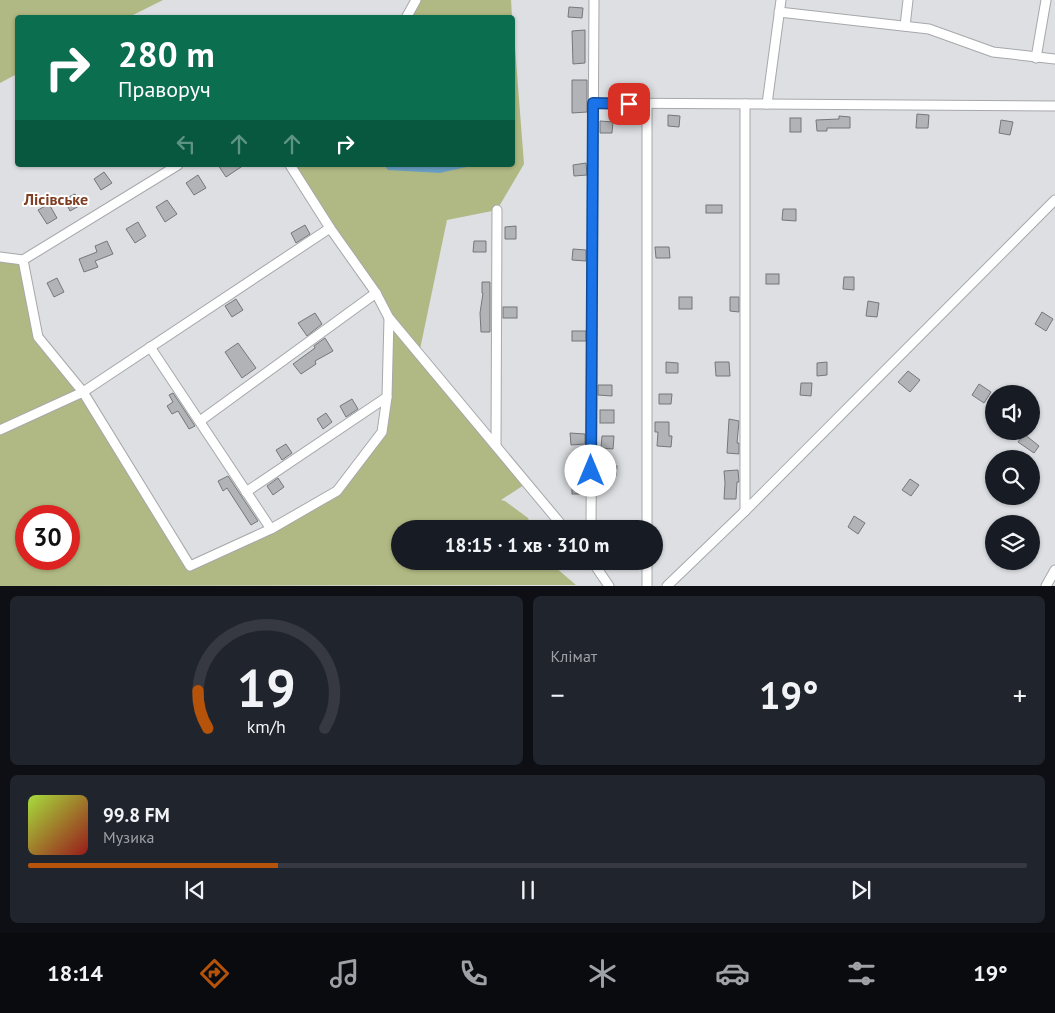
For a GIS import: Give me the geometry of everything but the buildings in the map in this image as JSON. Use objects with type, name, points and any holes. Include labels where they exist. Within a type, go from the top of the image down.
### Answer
[{"type":"street","points":[[408,15],[416,0]]},
{"type":"street","points":[[591,520],[594,0]]},
{"type":"street","points":[[767,104],[781,0]]},
{"type":"street","points":[[905,26],[908,0]]},
{"type":"street","points":[[1036,58],[1046,0]]},
{"type":"street","points":[[779,12],[929,29],[993,52],[1055,59]]},
{"type":"street","points":[[593,103],[1055,106]]},
{"type":"street","points":[[647,104],[647,520]]},
{"type":"street","points":[[745,104],[745,511]]},
{"type":"street","points":[[0,257],[23,260],[175,167]]},
{"type":"street","points":[[291,167],[330,228],[376,293],[389,318],[558,520]]},
{"type":"street","points":[[667,586],[745,511],[1055,200]]},
{"type":"street","points":[[496,446],[497,210]]},
{"type":"street","points":[[0,430],[83,392],[330,228]]},
{"type":"street","points":[[23,260],[38,337],[83,392],[190,566],[271,529],[337,491],[382,432],[387,397],[389,318]]},
{"type":"street","points":[[200,422],[376,293]]},
{"type":"street","points":[[150,347],[271,529]]},
{"type":"street","points":[[246,492],[387,397]]},
{"type":"street","points":[[598,570],[609,586]]},
{"type":"street","points":[[647,570],[647,586]]},
{"type":"street","points":[[1046,586],[1055,570]]},
{"type":"green space","points":[[0,0],[163,0],[133,15],[15,15],[15,75],[0,83]]},
{"type":"green space","points":[[416,0],[511,0],[512,15],[408,15]]},
{"type":"green space","points":[[515,48],[524,164],[497,210],[447,220],[419,354],[527,483],[501,500],[505,501],[529,520],[391,520],[391,570],[558,570],[576,585],[0,586],[0,257],[23,260],[38,337],[83,392],[190,566],[337,491],[382,432],[389,318],[291,167],[515,167]]},
{"type":"water","points":[[386,167],[466,167],[440,173],[388,170]]},
{"type":"district","name":"Лісівське","points":[[56,199]]},
{"type":"route","points":[[591,471],[593,103],[629,104]]}]
